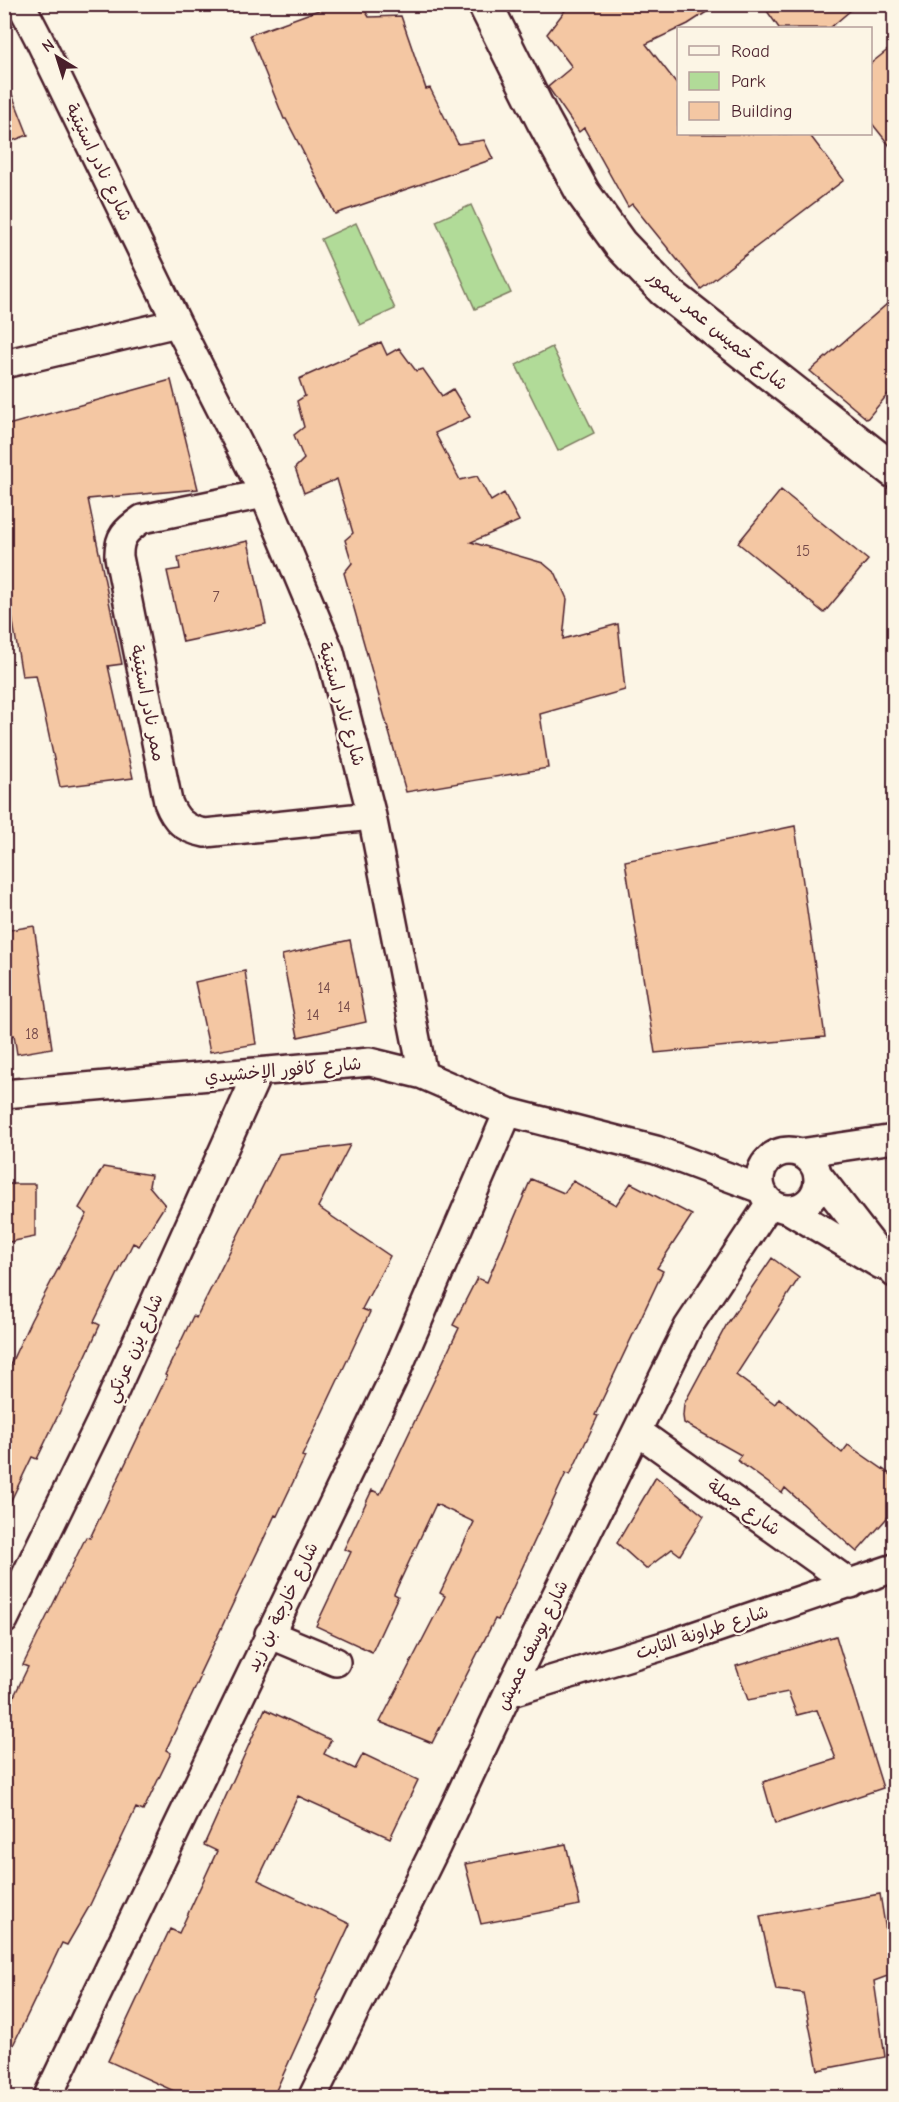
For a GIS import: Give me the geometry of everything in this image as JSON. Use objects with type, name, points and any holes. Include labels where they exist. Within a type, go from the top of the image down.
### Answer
[{"type":"street","name":"شارع نادر استيتية","points":[[18,4],[24,10],[38,37],[177,323],[264,494],[330,652],[372,816],[423,1075]]},
{"type":"street","name":"شارع خميس عمر سمور","points":[[485,4],[543,120],[584,193],[620,244],[664,290],[894,471]]},
{"type":"street","points":[[4,364],[177,323]]},
{"type":"street","name":"ممر نادر استيتية","points":[[264,494],[141,519],[128,528],[118,544],[121,569],[168,802],[173,814],[182,825],[193,831],[205,833],[372,816]]},
{"type":"street","name":"شارع كافور الإخشيدي","points":[[4,1094],[370,1062],[423,1075],[508,1112],[656,1150],[771,1192],[894,1273]]},
{"type":"street","name":"شارع يزن عرنكي","points":[[4,1620],[102,1419],[258,1073]]},
{"type":"street","name":"شارع خارجة بن زيد","points":[[47,2097],[394,1377],[508,1112]]},
{"type":"street","points":[[812,1167],[894,1140]]},
{"type":"street","points":[[790,1151],[812,1167],[818,1189],[812,1200],[801,1207],[771,1192],[779,1152],[790,1151]]},
{"type":"street","name":"شارع كافور الإخشيدي","points":[[812,1167],[894,1273]]},
{"type":"street","name":"شارع يوسف عميش","points":[[312,2097],[688,1327],[771,1192]]},
{"type":"street","name":"شارع جملة","points":[[637,1431],[850,1584]]},
{"type":"street","name":"شارع طراونة الثابت","points":[[508,1693],[673,1643],[894,1568]]},
{"type":"street","points":[[269,1634],[336,1662]]},
{"type":"green space","points":[[471,205],[511,293],[475,309],[436,221]]},
{"type":"green space","points":[[356,223],[395,309],[360,325],[321,239]]},
{"type":"green space","points":[[552,347],[594,433],[558,451],[516,365]]},
{"type":"building","points":[[335,4],[361,4],[369,17],[401,16],[426,89],[430,88],[458,144],[484,140],[493,159],[335,214],[284,119],[250,35]]},
{"type":"building","points":[[570,4],[719,4],[688,24],[677,27],[677,29],[646,44],[677,84],[677,135],[810,135],[844,180],[701,289],[632,204],[628,207],[584,128],[579,132],[548,87],[572,67],[547,34]]},
{"type":"building","points":[[762,4],[858,4],[831,27],[778,27]]},
{"type":"building","points":[[894,45],[894,151],[872,124],[872,62]]},
{"type":"building","points":[[4,79],[6,79],[28,135],[4,144]]},
{"type":"building","points":[[894,298],[894,387],[867,419],[810,371]]},
{"type":"building","points":[[381,342],[387,355],[399,348],[416,371],[423,369],[442,396],[453,389],[470,417],[435,433],[460,480],[477,476],[491,501],[504,493],[519,521],[471,542],[543,563],[556,574],[567,599],[563,639],[618,624],[625,690],[540,714],[548,768],[406,792],[344,573],[352,563],[345,540],[353,533],[337,479],[304,493],[295,468],[304,459],[294,435],[304,427],[297,401],[305,396],[299,379]]},
{"type":"building","points":[[171,380],[198,489],[88,499],[122,664],[108,666],[133,778],[60,787],[36,675],[22,676],[4,568],[4,426]]},
{"type":"building","points":[[781,490],[868,560],[824,613],[738,543]]},
{"type":"building","points":[[248,541],[266,624],[183,642],[167,571],[180,569],[178,557]]},
{"type":"building","points":[[795,826],[825,1037],[655,1053],[625,861]]},
{"type":"building","points":[[34,926],[52,1048],[17,1054],[14,1035],[4,1037],[4,931]]},
{"type":"building","points":[[350,940],[366,1022],[298,1037],[282,955]]},
{"type":"building","points":[[245,971],[256,1044],[210,1052],[195,982]]},
{"type":"building","points":[[350,1145],[318,1207],[390,1256],[362,1309],[370,1312],[302,1456],[305,1457],[199,1675],[201,1676],[166,1750],[171,1753],[143,1811],[136,1808],[89,1907],[67,1945],[62,1943],[4,2064],[4,1717],[28,1667],[23,1665],[86,1537],[90,1538],[193,1316],[196,1318],[279,1154]]},
{"type":"building","points":[[103,1167],[151,1175],[149,1186],[165,1205],[139,1246],[133,1243],[94,1322],[100,1325],[65,1401],[37,1459],[32,1457],[4,1515],[4,1378],[31,1320],[87,1214],[79,1208]]},
{"type":"building","points":[[531,1179],[564,1193],[573,1181],[616,1205],[631,1183],[692,1215],[657,1268],[663,1271],[595,1415],[598,1416],[570,1475],[566,1473],[498,1620],[495,1619],[432,1743],[380,1722],[445,1596],[440,1593],[474,1522],[436,1504],[394,1594],[398,1596],[372,1652],[316,1626],[351,1552],[344,1549],[372,1490],[380,1494],[459,1328],[453,1325],[477,1278],[487,1282]]},
{"type":"building","points":[[4,1184],[35,1184],[35,1237],[4,1243]]},
{"type":"building","points":[[772,1258],[799,1278],[736,1375],[775,1404],[779,1398],[842,1453],[848,1445],[894,1477],[894,1510],[857,1552],[785,1488],[782,1493],[737,1460],[741,1455],[684,1423],[684,1404],[727,1324]]},
{"type":"building","points":[[656,1477],[704,1516],[680,1555],[672,1549],[646,1569],[617,1543]]},
{"type":"building","points":[[836,1636],[883,1788],[775,1824],[763,1782],[836,1759],[817,1710],[797,1715],[788,1692],[748,1700],[736,1666]]},
{"type":"building","points":[[265,1709],[331,1740],[324,1754],[355,1769],[363,1754],[418,1780],[390,1838],[298,1796],[258,1880],[350,1924],[273,2097],[187,2097],[108,2061],[170,1929],[179,1933],[217,1851],[204,1845]]},
{"type":"building","points":[[566,1844],[580,1905],[481,1924],[465,1864]]},
{"type":"building","points":[[880,1894],[893,1974],[874,1981],[885,2057],[818,2070],[803,1993],[776,1990],[760,1916]]}]
